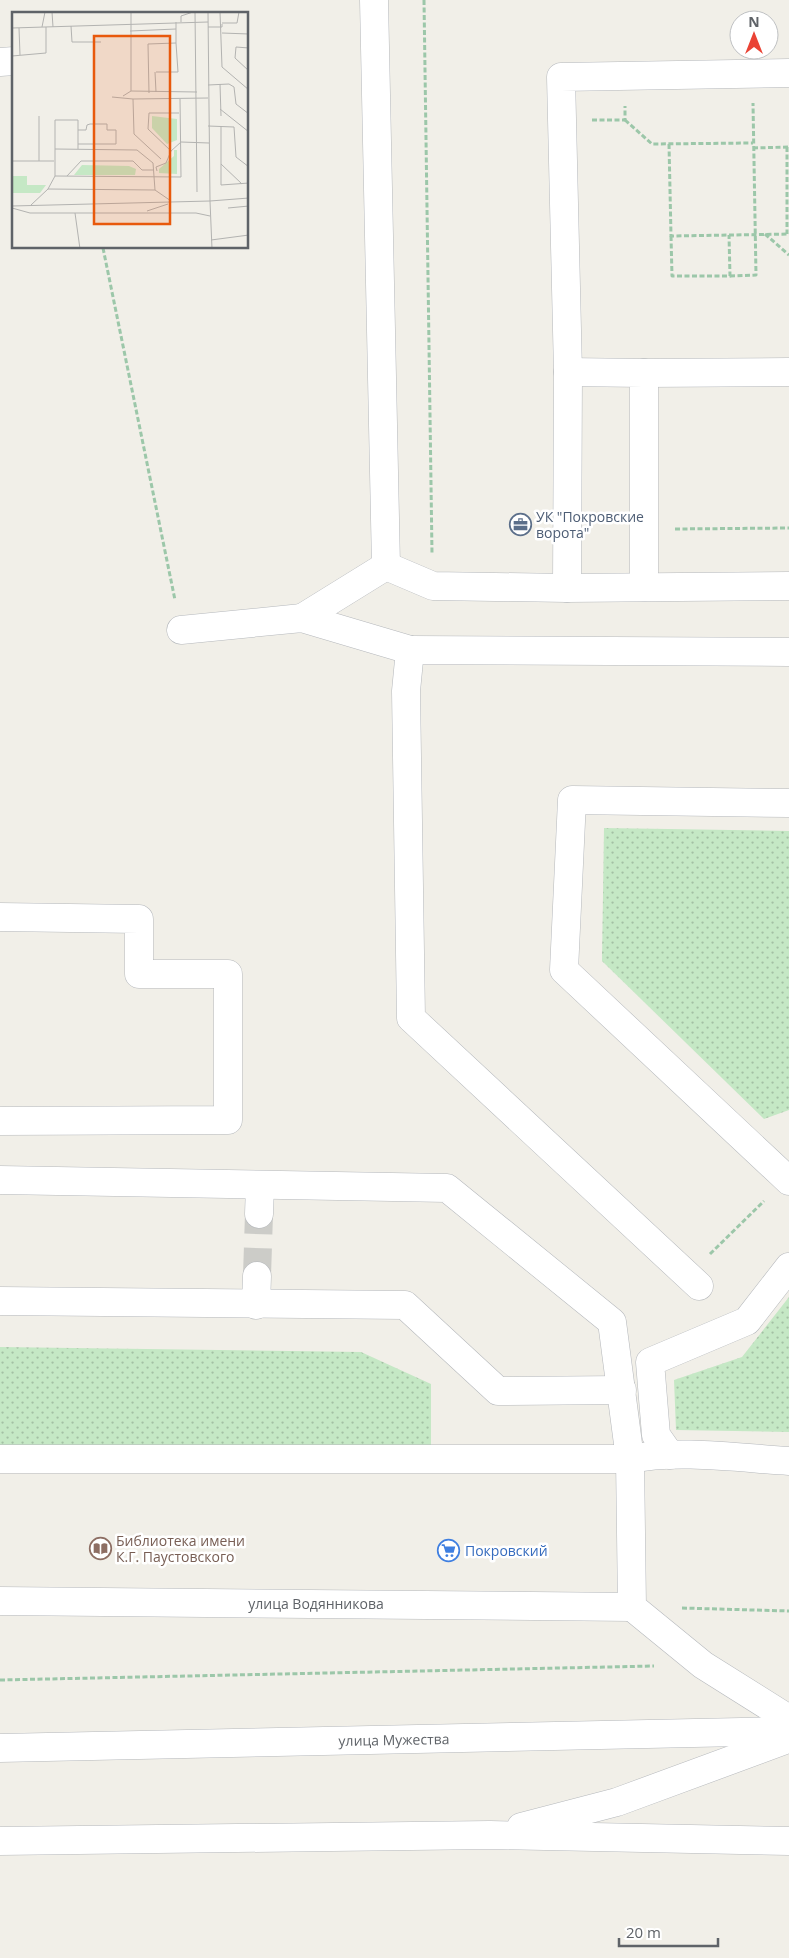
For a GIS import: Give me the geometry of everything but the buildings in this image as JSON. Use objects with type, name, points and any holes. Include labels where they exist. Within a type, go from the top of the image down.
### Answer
[{"type":"street","points":[[374,0],[386,566]]},
{"type":"street","points":[[567,588],[568,372],[561,77],[789,73]]},
{"type":"street","points":[[568,372],[789,372]]},
{"type":"street","points":[[644,373],[642,529],[644,587]]},
{"type":"street","points":[[386,566],[432,586],[567,588],[789,586]]},
{"type":"street","points":[[302,618],[386,566]]},
{"type":"street","points":[[181,630],[302,618],[410,650],[789,652]]},
{"type":"street","points":[[410,650],[406,691],[411,1018],[698,1286]]},
{"type":"street","points":[[788,1180],[564,970],[572,800],[789,803]]},
{"type":"street","points":[[0,916],[139,919],[139,974],[228,974],[228,1120],[0,1121]]},
{"type":"street","points":[[0,1180],[447,1188],[612,1322],[630,1460],[632,1606],[702,1665],[789,1719]]},
{"type":"street","points":[[259,1214],[260,1186]]},
{"type":"street","points":[[670,1455],[656,1435],[650,1362],[747,1321],[789,1268]]},
{"type":"street","points":[[256,1305],[258,1276]]},
{"type":"street","points":[[0,1301],[405,1305],[498,1391],[622,1390]]},
{"type":"street","points":[[0,1459],[630,1460],[649,1455],[670,1455],[789,1461]]},
{"type":"street","name":"улица Водянникова","points":[[0,1601],[632,1606]]},
{"type":"street","name":"улица Мужества","points":[[0,1748],[789,1732]]},
{"type":"street","points":[[490,1835],[616,1802],[789,1738]]},
{"type":"street","points":[[0,1841],[490,1835],[789,1841]]},
{"type":"path","points":[[424,0],[432,586]]},
{"type":"path","points":[[669,144],[672,276],[756,276],[753,74]]},
{"type":"path","points":[[625,76],[626,120]]},
{"type":"path","points":[[561,120],[626,120],[652,144],[753,143]]},
{"type":"path","points":[[671,236],[788,234],[788,147],[753,148]]},
{"type":"path","points":[[765,234],[789,255]]},
{"type":"path","points":[[729,235],[730,276]]},
{"type":"path","points":[[103,249],[181,630]]},
{"type":"path","points":[[642,529],[789,528]]},
{"type":"path","points":[[706,1258],[788,1180]]},
{"type":"path","points":[[681,1608],[789,1611]]},
{"type":"path","points":[[0,1680],[702,1665]]},
{"type":"green space","points":[[604,828],[789,831],[789,1110],[764,1119],[602,961]]},
{"type":"green space","points":[[789,1297],[789,1432],[676,1430],[674,1380],[742,1357]]},
{"type":"green space","points":[[0,1347],[361,1352],[431,1384],[431,1449],[0,1445]]},
{"type":"tunnel","points":[[257,1276],[259,1214]]},
{"type":"place","name":"УК \"Покровские ворота\"","points":[[520,525]]},
{"type":"place","name":"Библиотека имени К.Г. Паустовского","points":[[100,1549]]},
{"type":"place","name":"Покровский","points":[[449,1551]]}]
